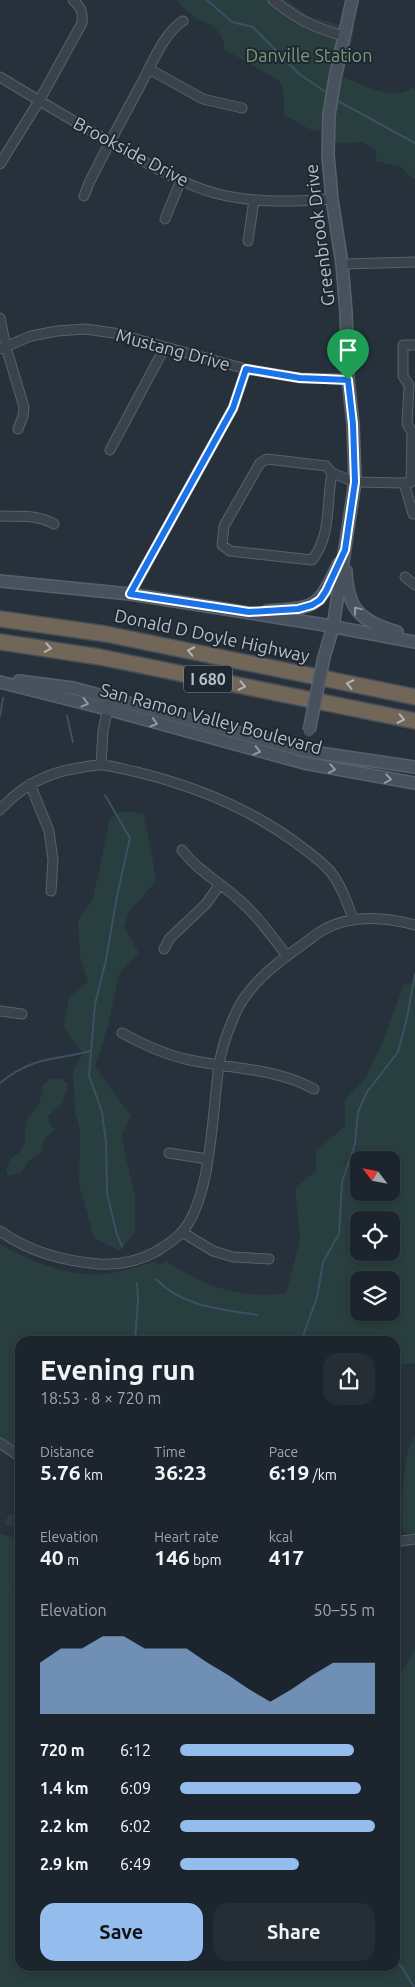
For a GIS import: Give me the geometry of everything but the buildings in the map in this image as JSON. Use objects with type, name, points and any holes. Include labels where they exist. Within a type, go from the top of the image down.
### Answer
[{"type":"highway","name":"Donald D Doyle Highway","points":[[0,619],[106,634],[415,697]]},
{"type":"highway","name":"I 680","points":[[0,642],[100,656],[415,721]]},
{"type":"street","points":[[0,164],[39,101],[82,23],[83,13],[79,5],[73,0]]},
{"type":"street","points":[[272,0],[294,17],[316,28],[343,36]]},
{"type":"street","name":"Greenbrook Drive","points":[[304,763],[324,657],[333,626],[355,482],[353,424],[348,380],[346,312],[328,155],[329,115],[343,36],[352,0]]},
{"type":"street","points":[[84,196],[110,142],[149,70],[170,33],[183,21]]},
{"type":"street","points":[[149,70],[202,99],[242,108]]},
{"type":"street","name":"Brookside Drive","points":[[0,77],[146,164],[217,194],[254,200],[292,202],[332,199]]},
{"type":"street","points":[[165,219],[181,180]]},
{"type":"street","points":[[248,241],[254,200]]},
{"type":"street","points":[[342,264],[415,262]]},
{"type":"street","points":[[0,318],[3,348],[24,407],[18,429]]},
{"type":"street","name":"Mustang Drive","points":[[3,348],[31,336],[57,331],[85,329],[114,333],[246,369],[300,378],[348,380]]},
{"type":"street","points":[[415,345],[403,345],[403,376],[409,385],[407,424],[412,432],[410,481],[413,514],[415,514]]},
{"type":"street","points":[[110,450],[165,347]]},
{"type":"street","points":[[130,594],[233,408],[246,369]]},
{"type":"street","points":[[332,473],[329,514],[320,550],[312,560],[230,550],[222,545],[224,526],[260,463],[267,459],[326,466],[332,473],[355,482],[410,481]]},
{"type":"street","points":[[0,516],[36,517],[46,519],[54,524]]},
{"type":"street","points":[[249,612],[298,609],[312,605],[320,600],[345,550]]},
{"type":"street","points":[[345,550],[346,579],[354,609],[362,617],[374,624],[415,640]]},
{"type":"street","points":[[405,577],[415,584]]},
{"type":"street","points":[[0,582],[130,594],[415,640]]},
{"type":"street","name":"San Ramon Valley Boulevard","points":[[0,681],[53,684],[111,697],[306,751],[415,767]]},
{"type":"street","name":"San Ramon Valley Boulevard","points":[[0,681],[304,763],[415,783]]},
{"type":"street","points":[[101,765],[103,731],[111,697]]},
{"type":"street","points":[[0,810],[12,796],[30,784],[62,770],[101,765],[164,778],[243,809],[283,834],[330,871],[343,891],[353,919]]},
{"type":"street","points":[[30,784],[49,831],[54,860],[51,891]]},
{"type":"street","points":[[182,850],[190,862],[220,884],[255,914],[287,956]]},
{"type":"street","points":[[164,949],[170,938],[206,904],[220,884]]},
{"type":"street","points":[[0,1231],[28,1248],[56,1258],[83,1263],[108,1264],[129,1262],[150,1255],[167,1245],[182,1232],[198,1206],[205,1180],[219,1064],[233,1017],[245,996],[258,980],[287,956],[324,930],[353,919],[373,918],[415,925]]},
{"type":"street","points":[[0,1011],[22,1014]]},
{"type":"street","points":[[122,1033],[166,1054],[192,1060],[259,1070],[298,1080],[314,1089]]},
{"type":"street","points":[[169,1153],[207,1159]]},
{"type":"street","points":[[182,1232],[213,1251],[233,1257],[269,1259]]},
{"type":"street","points":[[0,1443],[15,1453]]},
{"type":"street","points":[[400,1541],[415,1539]]},
{"type":"green space","name":"Danville Station","points":[[177,0],[287,0],[308,16],[355,29],[343,77],[386,93],[404,92],[412,88],[415,91],[415,178],[413,179],[400,166],[375,161],[377,151],[363,142],[338,143],[320,131],[309,129],[284,115],[283,91],[277,79],[225,50],[217,30],[203,21],[197,20]]},
{"type":"green space","points":[[123,811],[143,814],[156,881],[129,912],[124,927],[139,953],[120,972],[108,1026],[95,1067],[131,1116],[121,1136],[135,1196],[135,1233],[120,1251],[94,1238],[79,1184],[80,1130],[75,1111],[73,1071],[83,1054],[63,1027],[69,998],[88,982],[80,957],[78,920],[93,899],[110,818]]},
{"type":"green space","points":[[415,983],[415,1363],[400,1365],[400,1336],[15,1336],[15,1450],[0,1439],[0,1244],[37,1262],[66,1271],[93,1275],[106,1274],[155,1261],[157,1265],[167,1261],[194,1278],[223,1289],[254,1294],[286,1293],[300,1240],[295,1188],[316,1171],[316,1151],[345,1126],[345,1099],[365,1079],[380,1048],[404,984]]},
{"type":"green space","points":[[51,1079],[62,1079],[68,1084],[62,1104],[48,1116],[49,1122],[55,1130],[45,1138],[41,1152],[28,1162],[21,1173],[8,1176],[6,1170],[10,1159],[20,1152],[25,1143],[25,1128],[28,1117],[35,1111],[39,1103],[43,1085]]},
{"type":"green space","points":[[415,1437],[415,1534],[404,1532],[402,1524],[405,1466],[410,1445]]},
{"type":"green space","points":[[8,1514],[15,1515],[15,1527],[5,1525]]},
{"type":"green space","points":[[0,1534],[15,1538],[15,1580],[12,1586],[15,1588],[15,1971],[400,1971],[400,1671],[415,1650],[415,1987],[0,1987]]},
{"type":"waterway","points":[[207,0],[232,22],[253,27],[299,74],[329,94]]},
{"type":"waterway","points":[[336,100],[415,143]]},
{"type":"waterway","points":[[0,716],[3,698]]},
{"type":"waterway","points":[[67,716],[73,742]]},
{"type":"waterway","points":[[105,795],[130,838],[117,896],[106,960],[95,1004],[89,1076],[102,1112],[106,1143],[107,1193],[117,1235],[122,1246]]},
{"type":"waterway","points":[[303,1336],[317,1298],[323,1262],[339,1234],[342,1182],[355,1144],[358,1112],[367,1092],[398,1052],[407,1018],[415,974]]},
{"type":"waterway","points":[[0,1083],[12,1074],[33,1064],[90,1051]]},
{"type":"waterway","points":[[156,1279],[178,1296],[190,1301],[257,1315]]},
{"type":"waterway","points":[[135,1336],[138,1301],[137,1283]]},
{"type":"waterway","points":[[400,1965],[414,1987]]},
{"type":"route","points":[[246,369],[300,378],[348,380],[353,424],[355,482],[345,550],[320,600],[312,605],[298,609],[249,612],[130,594],[233,408],[246,369]]}]
